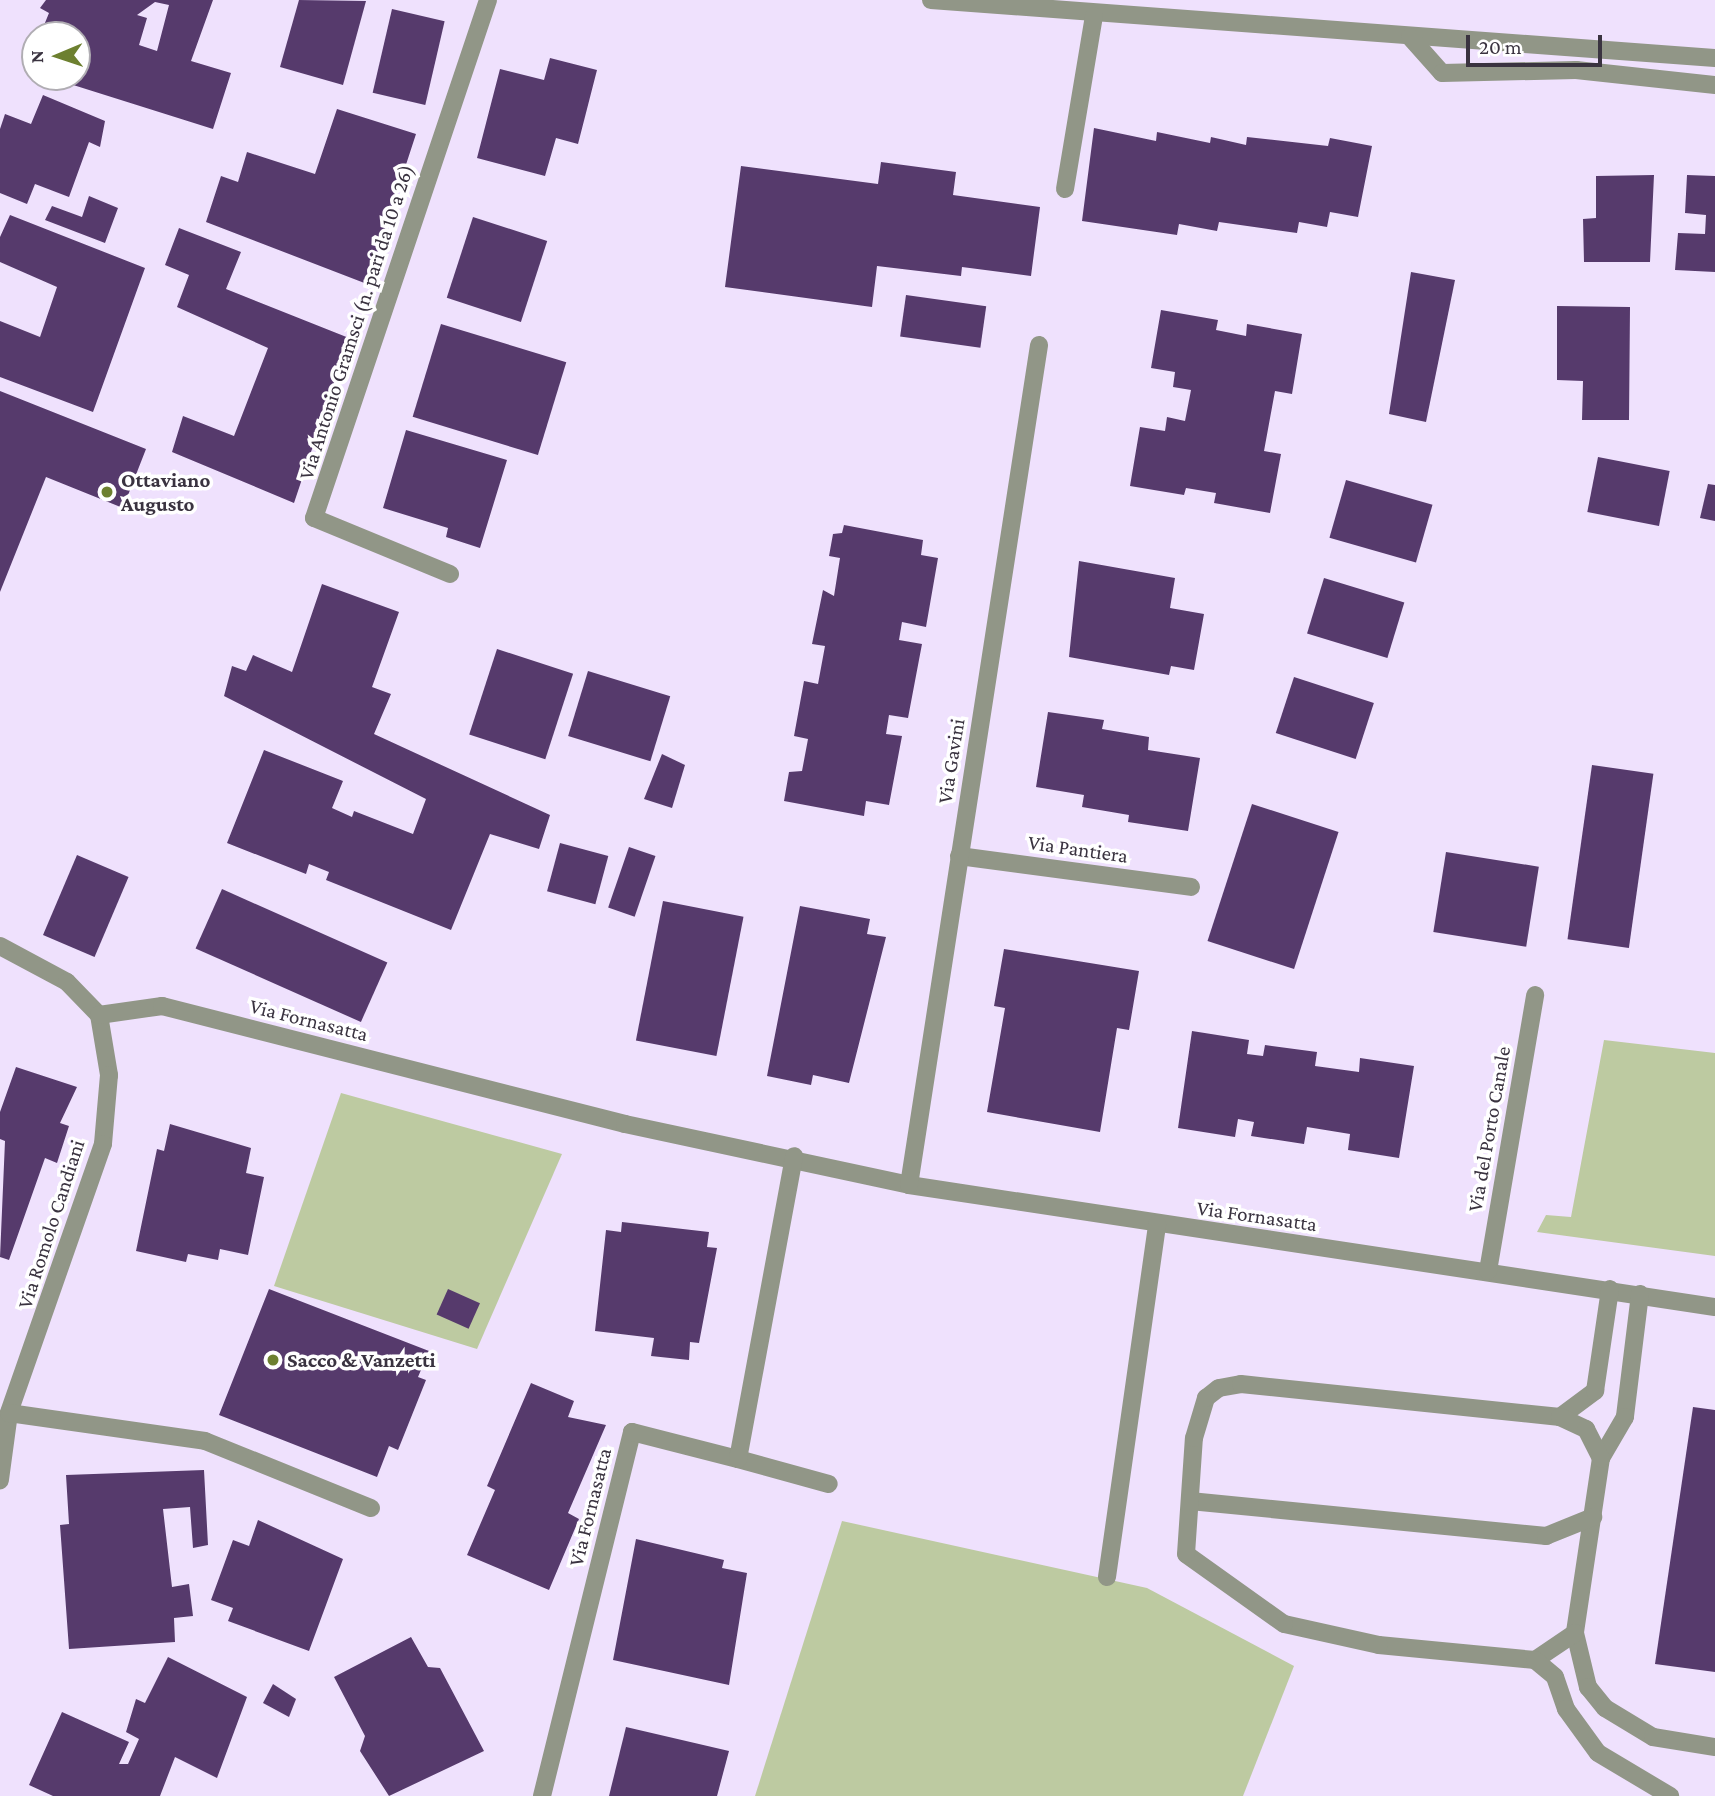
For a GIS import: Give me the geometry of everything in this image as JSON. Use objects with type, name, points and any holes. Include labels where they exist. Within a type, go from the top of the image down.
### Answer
[{"type":"street","name":"Via Antonio Gramsci (n. pari da 10 a 26)","points":[[450,574],[314,518],[488,0]]},
{"type":"street","points":[[931,0],[1094,16],[1715,58]]},
{"type":"street","points":[[1065,189],[1094,16]]},
{"type":"street","points":[[1410,37],[1442,73],[1576,70],[1715,85]]},
{"type":"street","name":"Via Gavini","points":[[909,1185],[1039,345]]},
{"type":"street","name":"Via Pantiera","points":[[959,856],[1191,887]]},
{"type":"street","points":[[0,946],[67,982],[99,1015]]},
{"type":"street","name":"Via del Porto Canale","points":[[1488,1271],[1535,995]]},
{"type":"street","name":"Via Fornasatta","points":[[99,1015],[162,1006],[625,1124],[794,1156],[909,1185],[1157,1225],[1611,1289],[1715,1307]]},
{"type":"street","name":"Via Romolo Candiani","points":[[0,1480],[9,1413],[103,1144],[109,1075],[99,1015]]},
{"type":"street","points":[[794,1156],[738,1460],[829,1484]]},
{"type":"street","points":[[1107,1577],[1157,1225]]},
{"type":"street","points":[[1560,1418],[1595,1391],[1611,1289]]},
{"type":"street","points":[[1640,1294],[1625,1417],[1601,1458],[1575,1633],[1588,1687],[1605,1708],[1653,1737],[1715,1747]]},
{"type":"street","points":[[1601,1458],[1586,1429],[1560,1418],[1241,1384],[1219,1388],[1206,1398],[1194,1438],[1186,1554],[1284,1624],[1378,1645],[1535,1660],[1555,1677],[1566,1709],[1598,1754],[1671,1796]]},
{"type":"street","points":[[9,1413],[205,1441],[371,1508]]},
{"type":"street","name":"Via Fornasatta","points":[[542,1796],[632,1432],[738,1460]]},
{"type":"street","points":[[1190,1500],[1546,1536],[1593,1517]]},
{"type":"street","points":[[1535,1660],[1575,1633]]},
{"type":"green space","points":[[1604,1040],[1715,1053],[1715,1256],[1537,1232],[1546,1215],[1571,1217]]},
{"type":"green space","points":[[341,1093],[562,1154],[477,1349],[274,1286]]},
{"type":"green space","points":[[842,1521],[1147,1588],[1294,1666],[1243,1796],[755,1796]]},
{"type":"building","points":[[46,0],[213,0],[191,61],[231,73],[213,129],[91,91],[91,21],[46,21],[49,13],[40,8]],"holes":[[[155,2],[169,5],[157,51],[139,45],[147,18],[137,15]]]},
{"type":"building","points":[[299,0],[366,1],[343,85],[280,67]]},
{"type":"building","points":[[392,9],[445,21],[425,105],[373,93]]},
{"type":"building","points":[[550,58],[597,70],[578,144],[556,138],[545,176],[477,158],[500,69],[544,80]]},
{"type":"building","points":[[43,95],[105,121],[100,147],[89,142],[69,197],[35,184],[27,204],[0,193],[0,129],[5,114],[31,124]]},
{"type":"building","points":[[337,109],[416,134],[367,284],[206,222],[221,176],[238,182],[247,152],[315,174]]},
{"type":"building","points":[[1094,128],[1156,141],[1157,132],[1210,143],[1211,137],[1246,145],[1247,137],[1328,146],[1330,138],[1372,146],[1358,217],[1330,212],[1327,227],[1299,222],[1297,233],[1219,222],[1217,231],[1179,224],[1177,235],[1082,221]]},
{"type":"building","points":[[881,162],[956,172],[953,195],[1040,207],[1031,276],[962,267],[961,276],[877,266],[872,307],[725,287],[741,166],[878,184]]},
{"type":"building","points":[[1654,175],[1650,262],[1584,262],[1583,219],[1596,218],[1596,176]]},
{"type":"building","points":[[1687,175],[1715,176],[1715,272],[1675,270],[1678,233],[1705,234],[1706,215],[1685,213]]},
{"type":"building","points":[[89,196],[118,208],[105,243],[45,220],[52,206],[82,217]]},
{"type":"building","points":[[10,215],[145,268],[93,412],[0,377],[0,321],[40,337],[57,287],[0,262],[0,237]]},
{"type":"building","points":[[473,217],[547,241],[521,322],[447,298]]},
{"type":"building","points":[[179,228],[241,252],[226,289],[349,338],[294,503],[172,452],[183,416],[234,436],[268,348],[177,307],[189,275],[165,265]]},
{"type":"building","points":[[1411,272],[1455,280],[1426,422],[1389,414]]},
{"type":"building","points":[[906,295],[986,306],[980,348],[900,337]]},
{"type":"building","points":[[1557,306],[1630,307],[1629,420],[1582,420],[1583,381],[1557,380]]},
{"type":"building","points":[[1161,310],[1218,320],[1216,330],[1246,336],[1247,324],[1302,334],[1292,394],[1275,391],[1264,451],[1281,454],[1270,513],[1214,503],[1216,493],[1186,488],[1184,495],[1130,486],[1140,427],[1165,431],[1167,417],[1185,421],[1191,390],[1173,387],[1175,372],[1151,368]]},
{"type":"building","points":[[441,324],[566,362],[538,455],[413,417]]},
{"type":"building","name":"Ottaviano Augusto","points":[[0,391],[146,449],[123,508],[46,477],[0,592]]},
{"type":"building","points":[[406,430],[507,460],[480,548],[446,537],[448,528],[383,508]]},
{"type":"building","points":[[1598,457],[1670,471],[1659,526],[1587,512]]},
{"type":"building","points":[[1346,480],[1433,505],[1416,562],[1329,538]]},
{"type":"building","points":[[1708,484],[1715,485],[1715,521],[1700,518]]},
{"type":"building","points":[[844,525],[923,540],[921,555],[938,558],[926,627],[902,622],[899,640],[922,644],[908,718],[889,715],[886,734],[902,736],[889,805],[866,801],[864,816],[784,801],[789,772],[802,771],[808,739],[794,736],[804,681],[818,684],[825,646],[812,644],[823,590],[834,596],[840,558],[829,556],[833,534],[842,533]]},
{"type":"building","points":[[1079,561],[1175,578],[1170,608],[1204,614],[1194,670],[1171,666],[1169,675],[1069,657]]},
{"type":"building","points":[[1324,578],[1404,603],[1387,658],[1307,633]]},
{"type":"building","points":[[322,584],[399,612],[372,687],[391,694],[374,734],[550,815],[539,849],[490,834],[451,930],[326,880],[329,872],[309,864],[306,874],[227,843],[264,750],[343,781],[332,808],[352,817],[354,811],[413,834],[426,799],[224,696],[232,666],[246,671],[253,655],[292,672]]},
{"type":"building","points":[[497,649],[573,674],[545,759],[469,735]]},
{"type":"building","points":[[588,671],[670,696],[650,761],[568,736]]},
{"type":"building","points":[[1294,677],[1374,703],[1356,759],[1276,733]]},
{"type":"building","points":[[1048,712],[1104,720],[1102,729],[1149,737],[1148,750],[1200,758],[1188,831],[1128,822],[1129,815],[1082,807],[1084,795],[1036,787]]},
{"type":"building","points":[[662,754],[685,765],[672,808],[644,799]]},
{"type":"building","points":[[1592,765],[1653,774],[1629,948],[1568,939]]},
{"type":"building","points":[[1252,804],[1339,832],[1294,969],[1208,941]]},
{"type":"building","points":[[560,843],[608,856],[595,904],[547,891]]},
{"type":"building","points":[[629,847],[655,856],[635,917],[608,908]]},
{"type":"building","points":[[1446,852],[1539,867],[1526,947],[1433,932]]},
{"type":"building","points":[[77,855],[129,877],[95,957],[43,935]]},
{"type":"building","points":[[222,889],[387,963],[361,1022],[196,948]]},
{"type":"building","points":[[663,901],[743,917],[716,1056],[636,1040]]},
{"type":"building","points":[[800,906],[870,919],[867,934],[886,937],[849,1083],[813,1075],[811,1085],[767,1076]]},
{"type":"building","points":[[1004,949],[1139,971],[1129,1030],[1117,1028],[1100,1132],[987,1112],[1005,1008],[994,1006]]},
{"type":"building","points":[[1192,1031],[1249,1040],[1247,1054],[1263,1056],[1265,1045],[1317,1052],[1315,1066],[1359,1072],[1360,1058],[1414,1066],[1399,1158],[1348,1150],[1350,1134],[1307,1127],[1304,1144],[1251,1136],[1254,1122],[1238,1119],[1235,1137],[1178,1128]]},
{"type":"building","points":[[16,1067],[77,1087],[60,1123],[69,1126],[57,1163],[45,1158],[9,1260],[0,1257],[5,1141],[0,1139],[0,1112]]},
{"type":"building","points":[[170,1124],[251,1148],[246,1173],[264,1177],[248,1255],[220,1249],[218,1260],[188,1254],[186,1262],[136,1251],[157,1149],[164,1151]]},
{"type":"building","points":[[622,1222],[709,1232],[707,1247],[717,1248],[699,1343],[690,1342],[689,1360],[651,1356],[654,1338],[595,1331],[606,1230],[621,1232]]},
{"type":"building","points":[[269,1289],[429,1351],[418,1377],[426,1380],[398,1450],[389,1446],[377,1477],[219,1415]]},
{"type":"building","points":[[448,1289],[480,1303],[469,1329],[437,1315]]},
{"type":"building","points":[[531,1383],[574,1401],[568,1417],[606,1425],[568,1513],[579,1519],[549,1590],[467,1555],[495,1490],[487,1486]]},
{"type":"building","points":[[1693,1407],[1715,1410],[1715,1672],[1655,1664]]},
{"type":"building","points":[[204,1470],[208,1545],[193,1548],[190,1507],[163,1509],[172,1587],[189,1584],[193,1616],[174,1618],[175,1642],[69,1649],[60,1525],[69,1524],[66,1475]]},
{"type":"building","points":[[258,1520],[343,1559],[309,1651],[228,1621],[233,1608],[211,1600],[233,1540],[249,1546]]},
{"type":"building","points":[[636,1539],[724,1560],[722,1568],[747,1573],[729,1685],[613,1660]]},
{"type":"building","points":[[411,1637],[428,1667],[440,1668],[484,1751],[389,1796],[360,1751],[365,1736],[334,1677]]},
{"type":"building","points":[[168,1657],[247,1697],[217,1778],[175,1757],[160,1796],[53,1796],[29,1785],[62,1712],[129,1742],[119,1764],[128,1764],[139,1739],[126,1732],[136,1699],[145,1703]]},
{"type":"building","points":[[273,1684],[296,1699],[289,1717],[263,1703]]},
{"type":"building","points":[[626,1727],[729,1751],[717,1796],[609,1796]]},
{"type":"place","name":"Ottaviano Augusto","points":[[107,492]]},
{"type":"place","name":"Sacco & Vanzetti","points":[[273,1360]]}]
